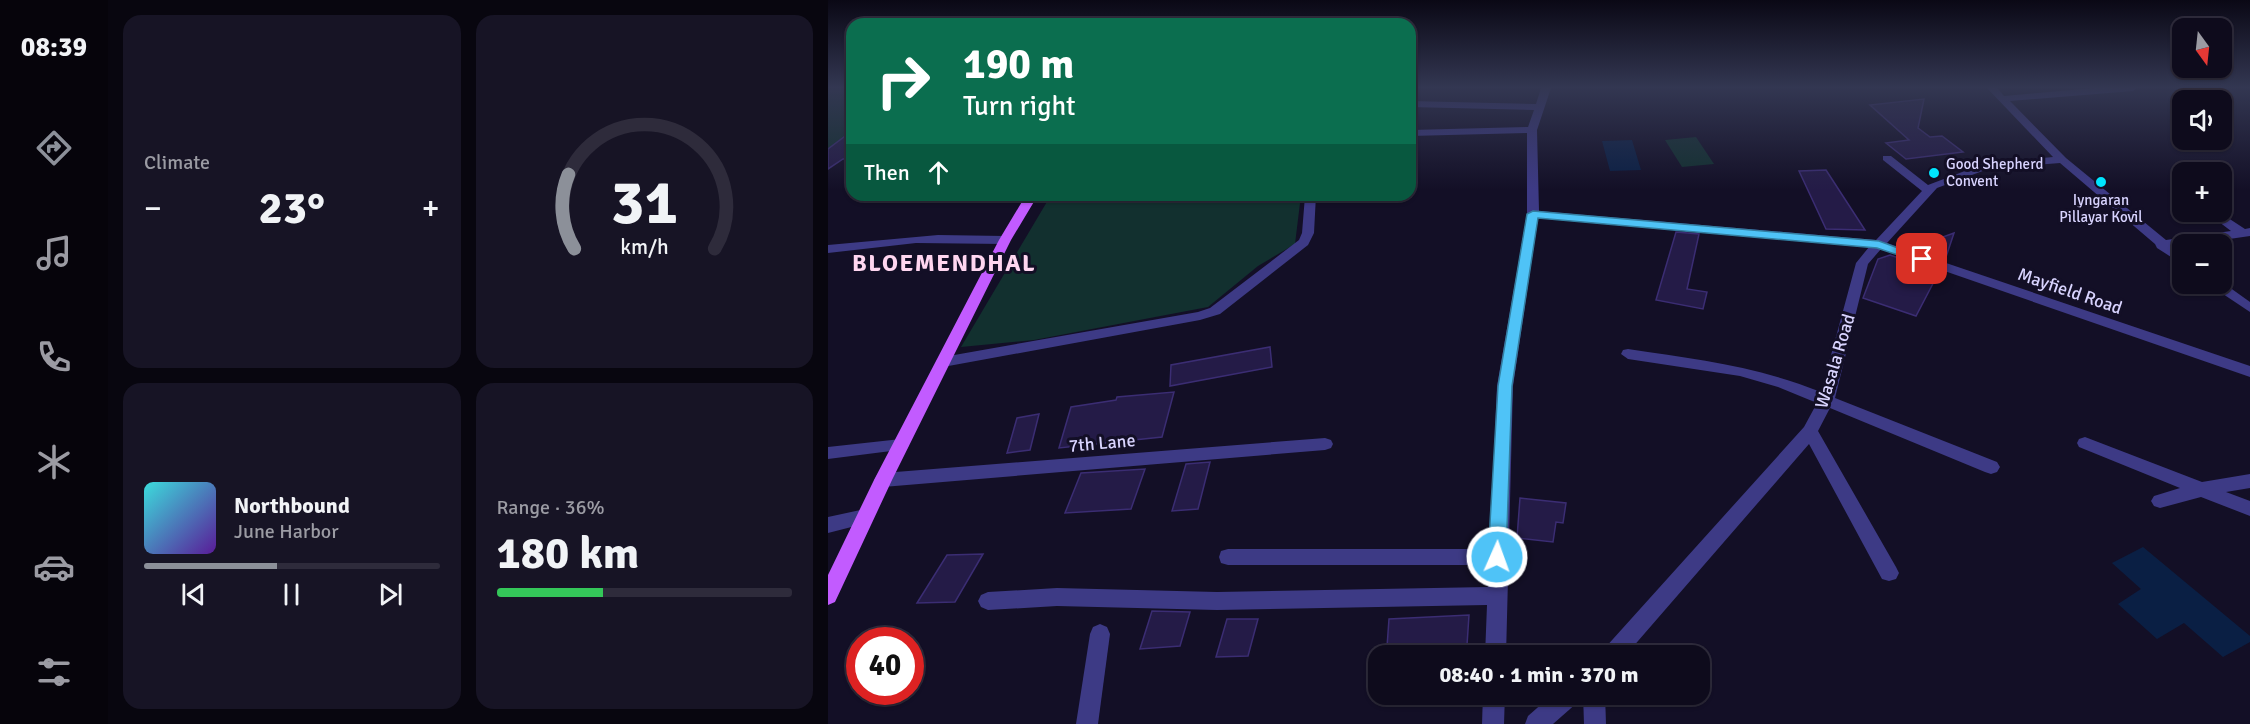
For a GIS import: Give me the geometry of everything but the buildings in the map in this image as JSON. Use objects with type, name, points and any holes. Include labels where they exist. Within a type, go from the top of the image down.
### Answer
[{"type":"main road","points":[[828,596],[883,480],[1005,240],[1028,201]]},
{"type":"street","points":[[1495,645],[1505,386],[1533,214],[1532,130],[1535,122]]},
{"type":"street","points":[[2024,122],[2062,160],[2172,253]]},
{"type":"street","points":[[1416,133],[1532,130]]},
{"type":"street","points":[[1887,158],[1929,191]]},
{"type":"street","name":"Wasala Road","points":[[1621,645],[1810,431],[1827,400],[1863,263],[1879,244],[1933,186],[1986,166],[2062,160]]},
{"type":"street","points":[[943,362],[1200,316],[1215,311],[1304,242],[1308,233],[1311,201]]},
{"type":"street","name":"Mayfield Road","points":[[1533,214],[1879,244],[2250,372]]},
{"type":"street","points":[[2229,222],[2246,232]]},
{"type":"street","points":[[2161,245],[2246,232]]},
{"type":"street","points":[[828,249],[947,236],[1005,240]]},
{"type":"street","points":[[2230,294],[2250,308]]},
{"type":"street","points":[[1628,354],[1740,371],[1783,382],[1991,467]]},
{"type":"street","points":[[1810,431],[1889,573]]},
{"type":"street","points":[[2085,443],[2250,508]]},
{"type":"street","name":"7th Lane","points":[[883,480],[1325,444]]},
{"type":"street","points":[[828,453],[901,445]]},
{"type":"street","points":[[2160,501],[2203,489],[2250,481]]},
{"type":"street","points":[[828,525],[865,517]]},
{"type":"street","points":[[1228,557],[1497,557]]},
{"type":"street","points":[[988,601],[1057,597],[1217,601],[1496,596]]},
{"type":"street","points":[[1087,724],[1100,634]]},
{"type":"street","points":[[1493,724],[1494,705]]},
{"type":"street","points":[[1536,724],[1558,705]]},
{"type":"street","points":[[1594,705],[1595,724]]},
{"type":"green space","points":[[828,122],[846,122],[846,159],[828,169]]},
{"type":"green space","points":[[1696,137],[1714,164],[1682,167],[1665,140]]},
{"type":"green space","points":[[1047,201],[1300,201],[1295,244],[1258,266],[1208,307],[1034,340],[961,347]]},
{"type":"water","points":[[1632,140],[1641,170],[1610,171],[1602,141]]},
{"type":"water","points":[[2143,547],[2250,636],[2250,642],[2223,657],[2184,623],[2157,639],[2118,604],[2141,589],[2112,563]]},
{"type":"place","name":"Good Shepherd Convent","points":[[1934,173]]},
{"type":"place","name":"Iyngaran Pillayar Kovil","points":[[2101,182]]},
{"type":"district","name":"BLOEMENDHAL","points":[[944,263]]},
{"type":"route","points":[[1497,557],[1505,386],[1533,214],[1879,244],[1922,259]]}]
